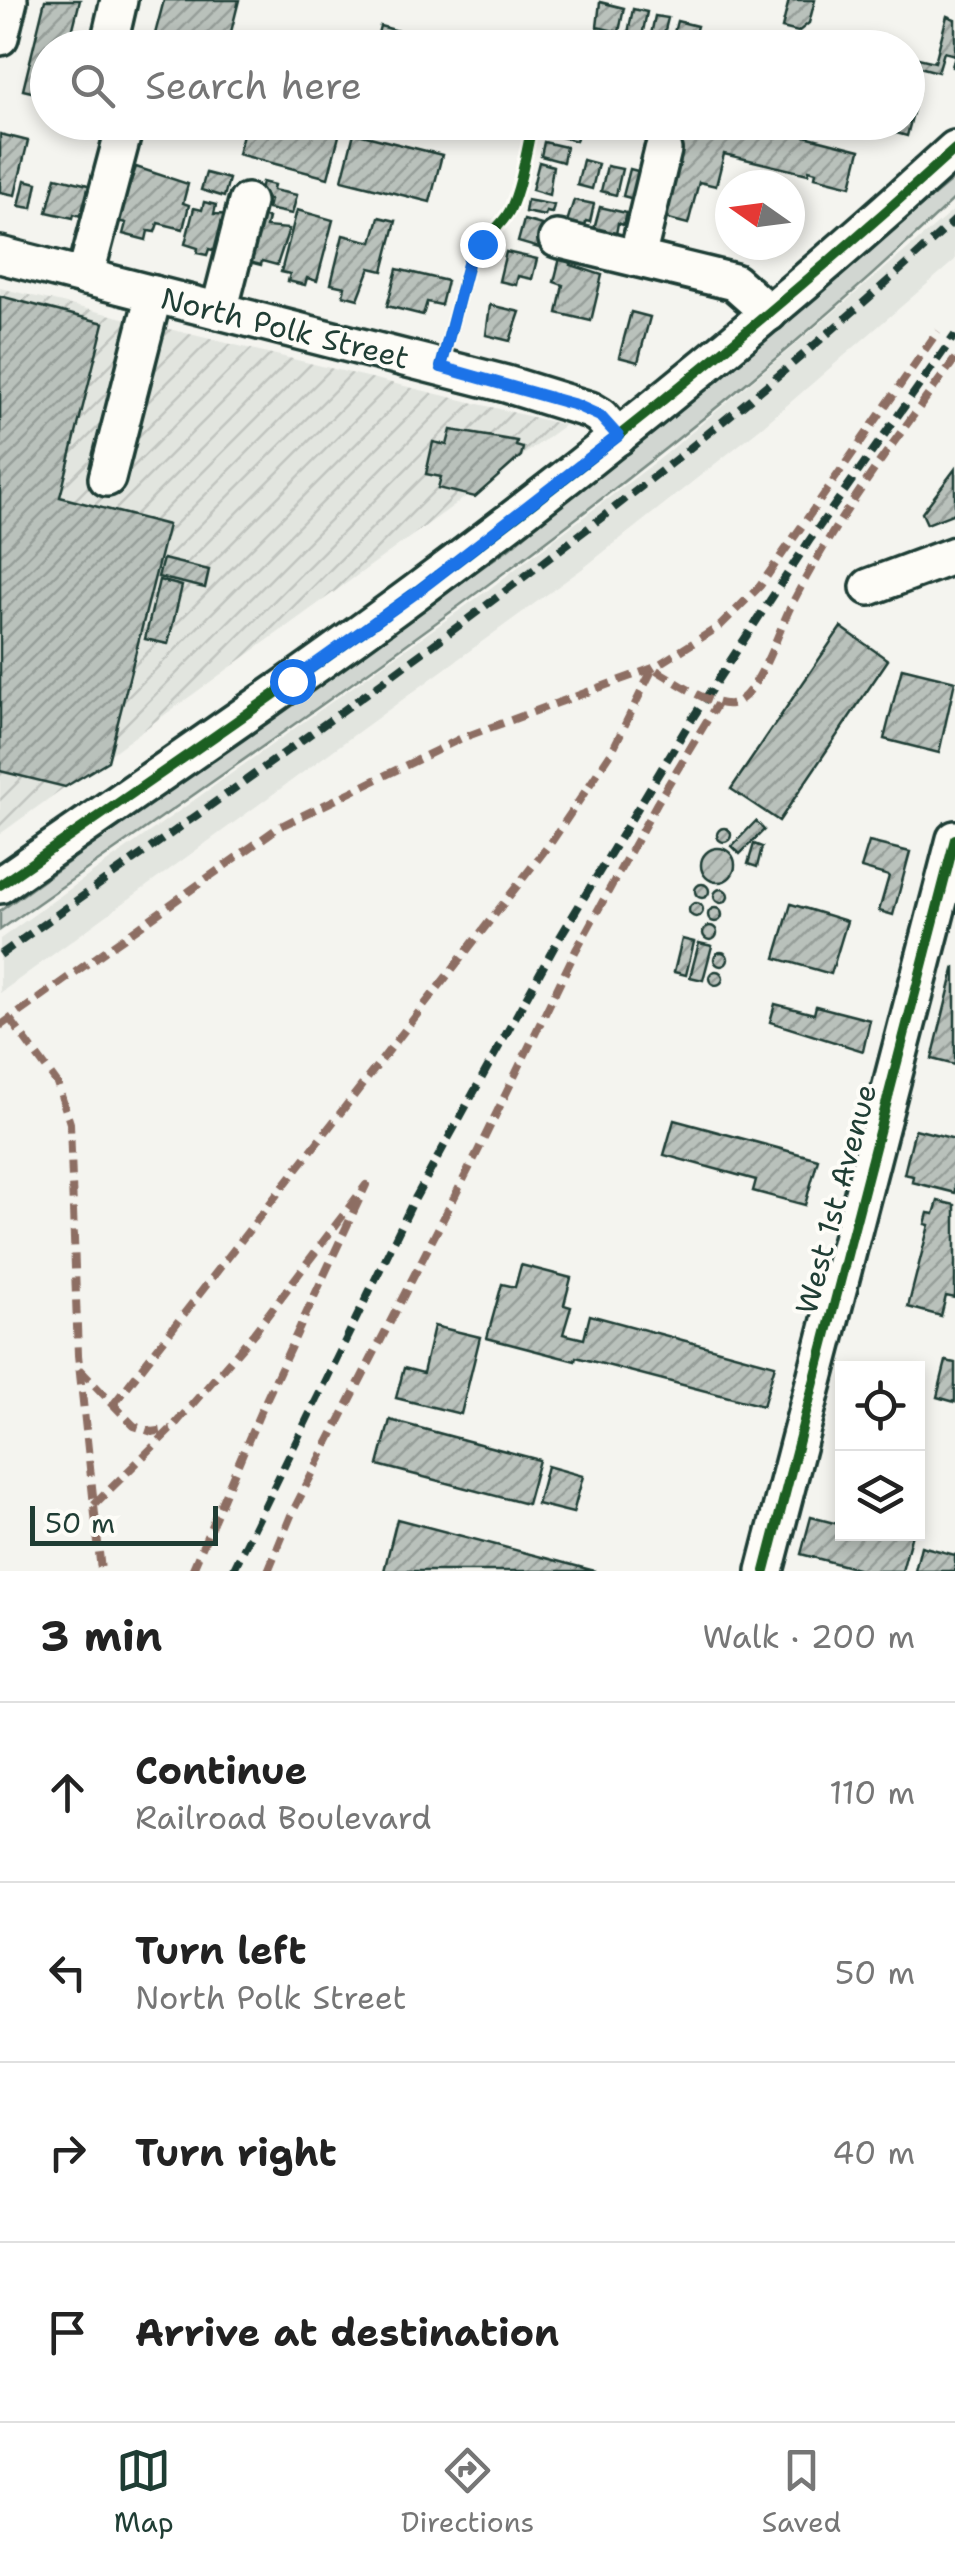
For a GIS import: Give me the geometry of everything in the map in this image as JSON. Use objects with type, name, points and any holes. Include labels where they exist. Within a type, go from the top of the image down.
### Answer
[{"type":"street","points":[[0,37],[9,0]]},
{"type":"street","points":[[112,30],[119,0]]},
{"type":"street","points":[[85,277],[121,140]]},
{"type":"street","points":[[0,885],[414,594],[769,313],[955,148]]},
{"type":"street","points":[[637,258],[663,150]]},
{"type":"street","points":[[219,311],[247,202]]},
{"type":"street","points":[[557,238],[734,282],[769,313]]},
{"type":"street","name":"North Polk Street","points":[[0,255],[576,405],[600,416],[618,436]]},
{"type":"street","points":[[107,478],[154,294]]},
{"type":"street","points":[[869,588],[955,555]]},
{"type":"street","name":"West 1st Avenue","points":[[765,1571],[955,839]]},
{"type":"shaded area","points":[[955,178],[955,198],[844,300],[611,491],[370,671],[0,930],[0,911],[508,549]]},
{"type":"shaded area","points":[[955,209],[955,260],[763,426],[586,566],[0,993],[0,939],[488,590],[666,454]]},
{"type":"shaded area","points":[[0,288],[565,425],[0,834]]},
{"type":"building","points":[[45,0],[80,0],[72,30],[38,30]]},
{"type":"building","points":[[164,0],[239,0],[232,30],[156,30]]},
{"type":"building","points":[[789,0],[815,0],[809,23],[800,30],[782,28]]},
{"type":"building","points":[[600,2],[624,8],[619,30],[597,27]]},
{"type":"building","points":[[633,9],[647,12],[643,30],[629,30]]},
{"type":"building","points":[[655,16],[668,18],[665,30],[652,30]]},
{"type":"building","points":[[947,16],[955,19],[955,55],[944,52],[938,72],[925,68],[925,60],[935,62]]},
{"type":"building","points":[[677,21],[697,26],[696,30],[675,30]]},
{"type":"building","points":[[30,61],[30,92],[23,90]]},
{"type":"building","points":[[0,134],[28,141],[15,195],[0,192]]},
{"type":"building","points":[[242,140],[338,140],[328,178],[238,154]]},
{"type":"building","points":[[352,140],[382,140],[442,155],[430,202],[342,180]]},
{"type":"building","points":[[676,140],[820,140],[860,150],[851,186],[815,177],[816,172],[809,170],[808,174],[805,170],[724,154],[720,170],[715,170],[715,186],[699,182],[688,224],[657,216]]},
{"type":"building","points":[[544,142],[566,147],[563,162],[541,156]]},
{"type":"building","points":[[583,160],[598,164],[592,189],[577,185]]},
{"type":"building","points":[[539,162],[553,166],[549,195],[532,190]]},
{"type":"building","points":[[607,166],[622,169],[616,195],[601,191]]},
{"type":"building","points":[[136,167],[188,184],[183,203],[189,205],[183,229],[158,223],[155,232],[148,231],[146,240],[123,234],[126,223],[117,221]]},
{"type":"building","points":[[630,169],[641,172],[634,199],[623,196]]},
{"type":"building","points":[[206,173],[229,179],[224,197],[201,190]]},
{"type":"building","points":[[56,177],[92,186],[84,217],[47,212]]},
{"type":"building","points":[[25,180],[37,183],[32,208],[19,206]]},
{"type":"building","points":[[262,182],[274,185],[273,190],[297,195],[292,214],[268,209],[270,200],[258,197]]},
{"type":"building","points":[[527,200],[554,205],[552,213],[546,212],[545,216],[525,212]]},
{"type":"building","points":[[574,200],[594,204],[585,229],[566,225]]},
{"type":"building","points":[[204,202],[216,205],[214,214],[237,215],[224,253],[209,249],[207,255],[197,253],[198,248],[185,244],[194,208],[202,210]]},
{"type":"building","points":[[600,207],[626,213],[616,234],[594,229]]},
{"type":"building","points":[[297,210],[333,220],[317,281],[307,278],[305,285],[288,281],[290,274],[281,272]]},
{"type":"building","points":[[256,215],[268,218],[266,227],[289,229],[277,265],[237,259]]},
{"type":"building","points":[[379,217],[396,221],[383,271],[370,268],[358,299],[343,295],[345,287],[331,284],[343,235],[372,242]]},
{"type":"building","points":[[524,220],[549,227],[539,248],[518,242]]},
{"type":"building","points":[[506,252],[537,259],[532,279],[518,276],[516,285],[499,281]]},
{"type":"building","points":[[560,258],[602,275],[591,321],[557,313],[563,285],[554,282]]},
{"type":"building","points":[[397,269],[447,281],[441,305],[427,302],[423,315],[387,306]]},
{"type":"building","points":[[0,296],[104,323],[60,497],[168,525],[108,761],[65,787],[0,771]]},
{"type":"building","points":[[490,305],[520,312],[510,341],[486,335]]},
{"type":"building","points":[[631,312],[650,317],[638,362],[619,357]]},
{"type":"building","points":[[451,430],[517,441],[516,446],[523,448],[521,456],[475,497],[438,488],[441,477],[426,474],[433,442],[447,445]]},
{"type":"building","points":[[955,469],[955,513],[927,524],[922,513]]},
{"type":"building","points":[[163,559],[209,570],[205,588],[158,577]]},
{"type":"building","points":[[159,580],[182,586],[168,644],[145,639]]},
{"type":"building","points":[[841,627],[888,660],[779,821],[731,789]]},
{"type":"building","points":[[902,668],[955,681],[939,753],[884,739]]},
{"type":"building","points":[[756,821],[764,830],[740,854],[732,846]]},
{"type":"building","points":[[724,828],[731,835],[724,842],[717,835]]},
{"type":"building","points":[[869,842],[910,852],[893,915],[879,911],[889,876],[861,868]]},
{"type":"building","points":[[754,844],[762,847],[757,867],[748,864]]},
{"type":"building","points":[[718,848],[730,853],[735,865],[730,877],[718,882],[706,877],[701,865],[706,853]]},
{"type":"building","points":[[702,884],[709,891],[702,898],[695,891]]},
{"type":"building","points":[[721,889],[728,896],[721,903],[714,896]]},
{"type":"building","points":[[696,903],[703,910],[696,917],[689,910]]},
{"type":"building","points":[[791,904],[847,921],[831,974],[775,958]]},
{"type":"building","points":[[715,908],[722,915],[715,922],[708,915]]},
{"type":"building","points":[[710,926],[717,933],[710,940],[703,933]]},
{"type":"building","points":[[682,939],[694,942],[686,975],[674,972]]},
{"type":"building","points":[[699,943],[712,946],[703,980],[690,977]]},
{"type":"building","points":[[721,952],[728,959],[721,966],[714,959]]},
{"type":"building","points":[[955,966],[955,1065],[932,1059]]},
{"type":"building","points":[[716,971],[723,978],[716,985],[709,978]]},
{"type":"building","points":[[775,1004],[814,1014],[816,1006],[870,1020],[863,1051],[770,1022]]},
{"type":"building","points":[[674,1120],[818,1159],[805,1205],[753,1191],[756,1180],[664,1155]]},
{"type":"building","points":[[915,1129],[955,1139],[955,1193],[912,1182],[913,1176],[904,1174]]},
{"type":"building","points":[[938,1201],[955,1205],[955,1298],[946,1296],[941,1316],[908,1307],[929,1225],[925,1224],[928,1213],[934,1214]]},
{"type":"building","points":[[521,1265],[571,1278],[564,1305],[571,1307],[563,1334],[584,1339],[590,1315],[775,1365],[763,1406],[487,1338],[502,1284],[515,1287]]},
{"type":"building","points":[[434,1326],[480,1337],[461,1414],[396,1398],[404,1368],[423,1373]]},
{"type":"building","points":[[946,1361],[955,1363],[955,1402],[937,1397]]},
{"type":"building","points":[[390,1420],[539,1460],[527,1504],[378,1465]]},
{"type":"building","points":[[547,1466],[583,1476],[573,1513],[537,1504]]},
{"type":"building","points":[[811,1517],[835,1523],[835,1541],[910,1541],[902,1571],[865,1571],[801,1554]]},
{"type":"building","points":[[397,1519],[595,1571],[384,1571]]},
{"type":"building","points":[[921,1546],[955,1555],[955,1571],[915,1571]]},
{"type":"railway","points":[[0,955],[368,692],[609,512],[843,321],[955,220]]},
{"type":"railway","points":[[233,1571],[412,1204],[557,942],[688,725],[809,541],[955,335]]},
{"type":"marked path","points":[[0,1026],[279,827],[462,738],[653,668],[720,626],[760,586],[938,331]]},
{"type":"marked path","points":[[113,1405],[552,841],[611,753],[653,668],[716,702],[735,703],[744,697],[768,660],[791,606],[827,541],[955,359]]},
{"type":"marked path","points":[[268,1571],[292,1513],[478,1151],[576,950],[717,704]]},
{"type":"marked path","points":[[10,1019],[57,1083],[70,1123],[78,1355],[101,1571]]},
{"type":"marked path","points":[[94,1505],[171,1429],[254,1333],[366,1185],[192,1571]]},
{"type":"marked path","points":[[79,1369],[134,1426],[152,1432],[171,1429]]},
{"type":"cycle path","points":[[441,367],[469,260],[510,210],[529,140]]},
{"type":"cycle path","points":[[0,885],[313,667],[486,539],[758,322],[955,149]]},
{"type":"cycle path","points":[[765,1571],[955,839]]},
{"type":"route","points":[[292,681],[414,594],[618,436],[600,416],[576,405],[441,367],[469,260],[474,249],[482,244]]}]
